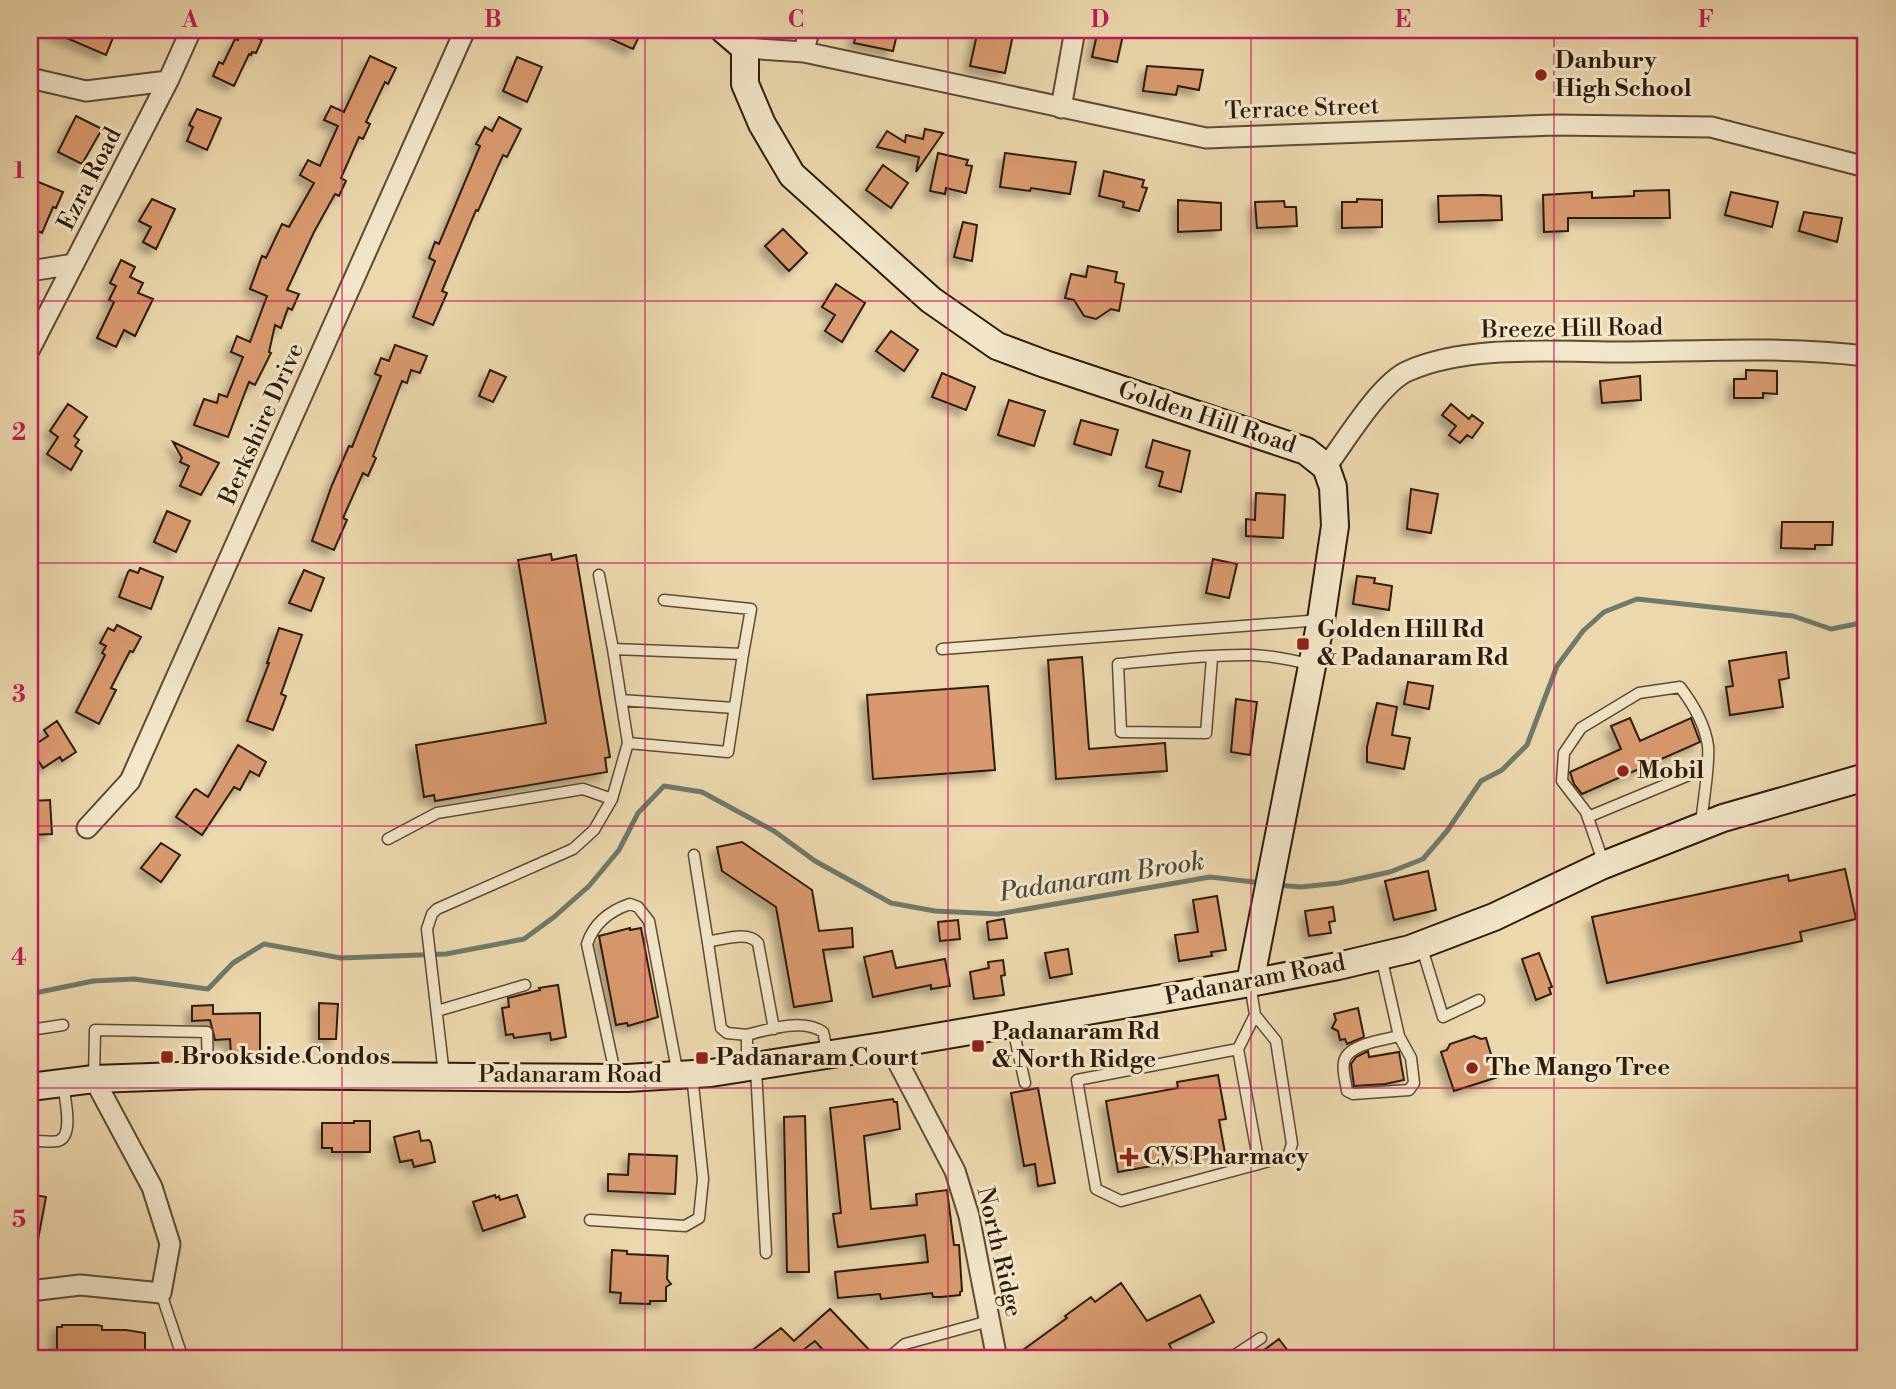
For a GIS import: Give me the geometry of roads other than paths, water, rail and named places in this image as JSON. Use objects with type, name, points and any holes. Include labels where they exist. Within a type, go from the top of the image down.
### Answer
[{"type":"main road","points":[[724,30],[745,48]]},
{"type":"main road","name":"Golden Hill Road","points":[[745,48],[745,84],[762,124],[792,175],[931,300],[997,346],[1306,451],[1326,467],[1333,487],[1335,526],[1313,665],[1250,983]]},
{"type":"main road","name":"Padanaram Road","points":[[30,1087],[94,1079],[208,1075],[617,1078],[685,1075],[889,1045],[1250,983],[1381,956],[1421,945],[1494,917],[1604,864],[1723,818],[1866,777]]},
{"type":"street","name":"Ezra Road","points":[[30,349],[168,81],[191,30]]},
{"type":"street","name":"Berkshire Drive","points":[[87,828],[130,781],[465,30]]},
{"type":"street","points":[[804,52],[809,30]]},
{"type":"street","points":[[1061,108],[1075,30]]},
{"type":"street","name":"Terrace Street","points":[[745,48],[804,52],[1206,138],[1554,125],[1711,127],[1866,167]]},
{"type":"street","points":[[30,78],[86,91],[168,81]]},
{"type":"street","points":[[30,271],[74,264]]},
{"type":"street","name":"Breeze Hill Road","points":[[1326,467],[1379,395],[1405,372],[1450,356],[1815,349],[1866,356]]},
{"type":"street","name":"North Ridge","points":[[889,1045],[955,1171],[969,1216],[998,1359]]},
{"type":"street","points":[[30,1291],[80,1285],[161,1293],[170,1244],[152,1187],[94,1079]]},
{"type":"lane","points":[[444,1075],[427,929],[432,915],[437,909],[573,849],[594,830],[612,799],[628,743],[599,575]]},
{"type":"lane","points":[[628,743],[728,752],[751,609],[664,600]]},
{"type":"lane","points":[[942,649],[1321,620]]},
{"type":"lane","points":[[613,649],[743,653]]},
{"type":"lane","points":[[1212,658],[1206,733],[1121,732],[1118,664],[1252,655],[1313,665]]},
{"type":"lane","points":[[1604,864],[1588,817],[1562,781],[1564,753],[1581,728],[1639,693],[1680,687],[1702,724],[1708,748],[1700,827]]},
{"type":"lane","points":[[621,700],[734,708]]},
{"type":"lane","points":[[1588,817],[1706,768]]},
{"type":"lane","points":[[388,839],[437,813],[583,789],[612,799]]},
{"type":"lane","points":[[694,855],[722,1028],[727,1033],[747,1035],[805,1025],[816,1027],[823,1032],[828,1055]]},
{"type":"lane","points":[[590,1220],[685,1226],[699,1218],[703,1179],[685,1075],[649,921],[638,907],[630,904],[603,918],[591,931],[587,944],[617,1078]]},
{"type":"lane","points":[[708,943],[747,936],[758,943],[774,1029]]},
{"type":"lane","points":[[1421,945],[1443,1017],[1479,1000]]},
{"type":"lane","points":[[1381,956],[1398,1036],[1411,1058],[1415,1083],[1409,1090],[1353,1094],[1347,1091],[1343,1066],[1345,1057],[1351,1050],[1398,1036]]},
{"type":"lane","points":[[1238,1049],[1077,1080],[1096,1189],[1121,1201],[1288,1156],[1292,1144],[1276,1041],[1255,1015],[1250,983]]},
{"type":"lane","points":[[437,1011],[525,985]]},
{"type":"lane","points":[[1255,1015],[1238,1049],[1259,1164]]},
{"type":"lane","points":[[1012,1024],[1025,1083]]},
{"type":"lane","points":[[30,1030],[63,1025]]},
{"type":"lane","points":[[94,1079],[95,1030],[207,1032],[208,1075]]},
{"type":"lane","points":[[747,1035],[766,1253]]},
{"type":"lane","points":[[30,1141],[56,1142],[63,1139],[68,1122],[63,1082]]},
{"type":"lane","points":[[161,1293],[183,1359]]},
{"type":"lane","points":[[887,1359],[905,1345],[989,1321]]},
{"type":"lane","points":[[1229,1359],[1261,1338]]},
{"type":"waterway","name":"Padanaram Brook","points":[[1276,885],[1301,887],[1339,883],[1390,872],[1423,859],[1447,831],[1481,781],[1502,770],[1527,745],[1557,666],[1583,631],[1604,612],[1637,599],[1793,616],[1831,629],[1866,622]]},
{"type":"waterway","name":"Padanaram Brook","points":[[30,994],[93,981],[134,979],[208,989],[233,963],[264,944],[341,958],[446,954],[524,939],[589,886],[619,850],[638,813],[664,786],[702,792],[774,831],[815,861],[891,903],[935,911],[998,914],[1210,877],[1263,883]]},
{"type":"place","name":"Danbury High School","points":[[1541,75]]},
{"type":"place","name":"Golden Hill Rd & Padanaram Rd","points":[[1303,644]]},
{"type":"place","name":"Mobil","points":[[1623,771]]},
{"type":"place","name":"Padanaram Rd & North Ridge","points":[[978,1046]]},
{"type":"place","name":"Brookside Condos","points":[[167,1057]]},
{"type":"place","name":"Padanaram Court","points":[[702,1058]]},
{"type":"place","name":"The Mango Tree","points":[[1472,1068]]},
{"type":"place","name":"CVS Pharmacy","points":[[1129,1157]]}]
